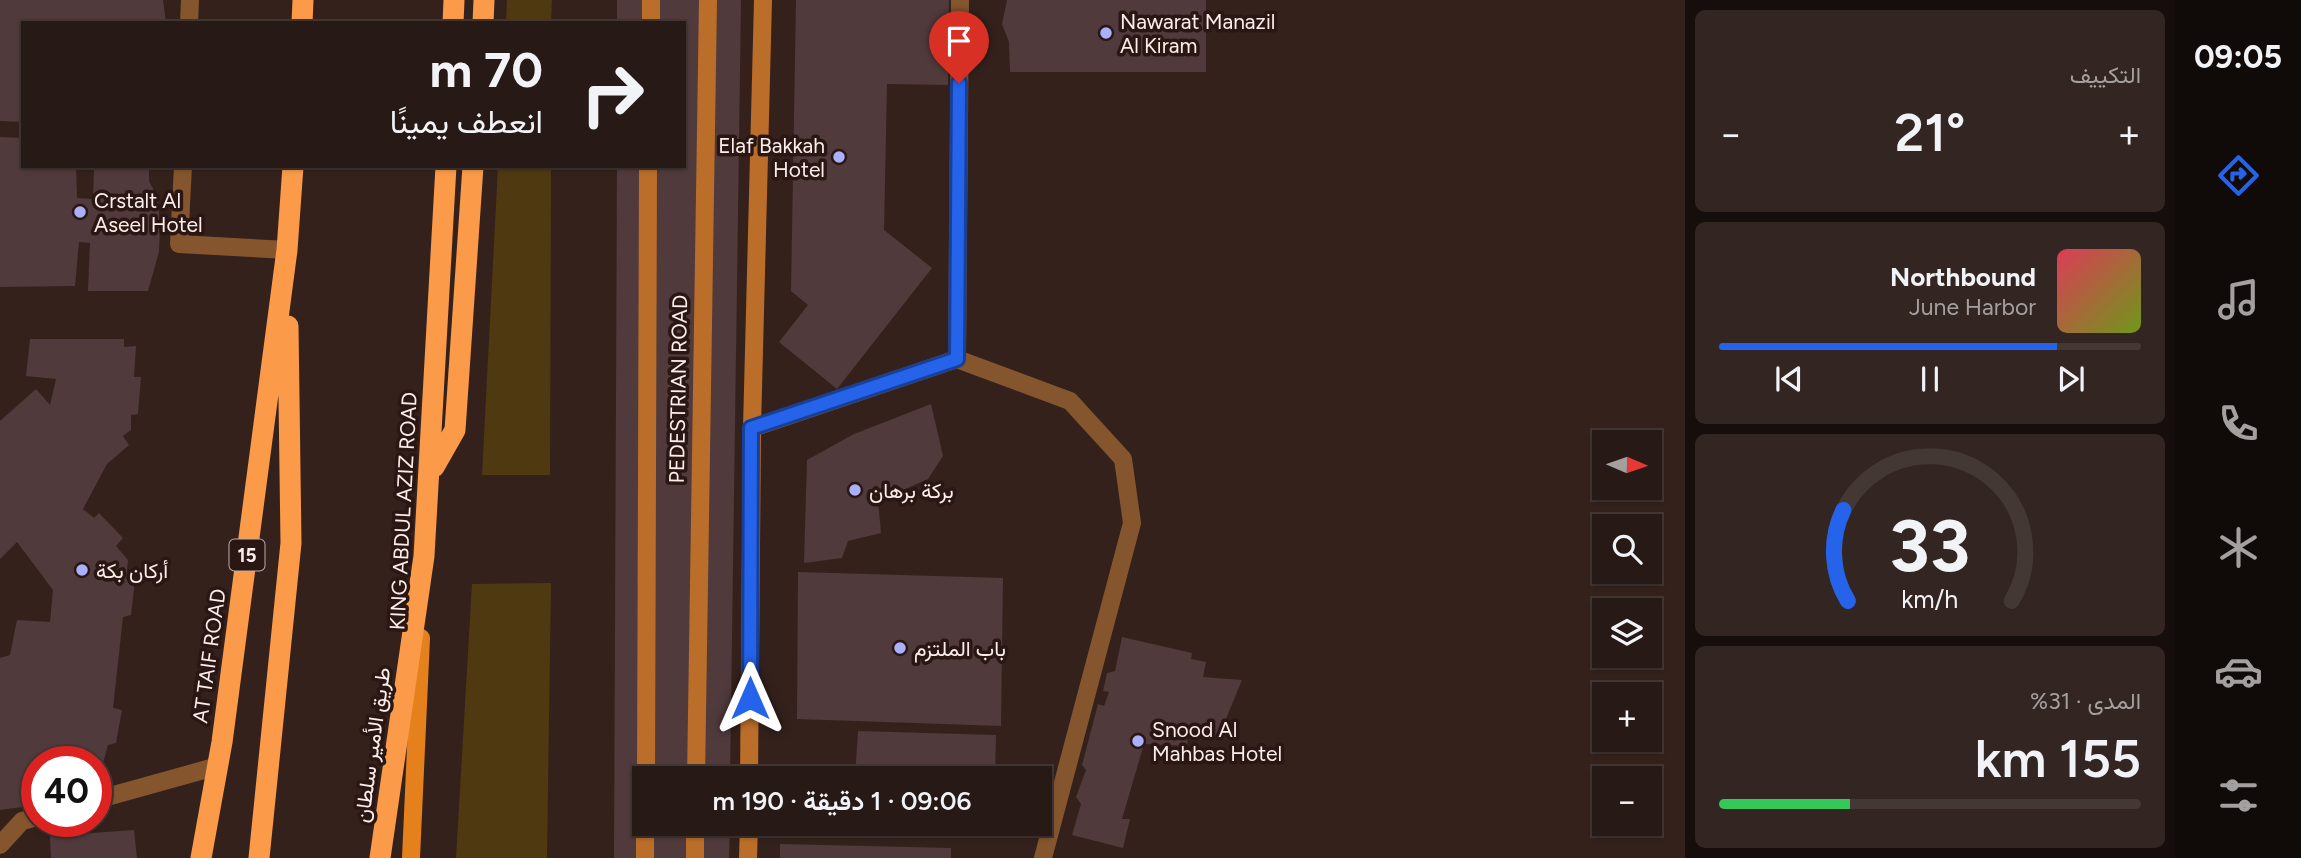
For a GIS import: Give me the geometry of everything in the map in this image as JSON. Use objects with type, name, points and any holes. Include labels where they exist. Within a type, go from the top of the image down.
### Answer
[{"type":"highway","points":[[302,21],[303,0]]},
{"type":"highway","points":[[453,21],[454,0]]},
{"type":"highway","points":[[483,21],[484,0]]},
{"type":"highway","points":[[260,849],[291,542],[287,250],[293,168]]},
{"type":"highway","name":"KING ABDUL AZIZ ROAD","points":[[424,556],[431,472],[446,168]]},
{"type":"highway","points":[[431,472],[455,430],[473,168]]},
{"type":"highway","name":"AT TAIF ROAD","points":[[201,858],[218,766],[287,250]]},
{"type":"highway","name":"طريق الأمير سلطان","points":[[380,858],[424,556]]},
{"type":"main road","points":[[651,0],[651,21]]},
{"type":"main road","name":"PEDESTRIAN ROAD","points":[[696,766],[708,0]]},
{"type":"main road","points":[[749,766],[751,428],[763,0]]},
{"type":"main road","name":"PEDESTRIAN ROAD","points":[[646,766],[648,168]]},
{"type":"main road","name":"KING ABDUL AZIZ ROAD","points":[[411,858],[424,556]]},
{"type":"main road","points":[[645,836],[645,858]]},
{"type":"main road","points":[[695,836],[695,858]]},
{"type":"main road","points":[[748,858],[749,836]]},
{"type":"street","points":[[189,21],[190,0]]},
{"type":"street","points":[[957,359],[960,0]]},
{"type":"street","points":[[183,168],[179,244],[287,250]]},
{"type":"street","points":[[751,428],[957,359],[1070,401],[1123,459],[1132,523],[1043,858]]},
{"type":"street","points":[[112,796],[218,766]]},
{"type":"street","points":[[2,858],[0,847],[21,822]]},
{"type":"shaded area","points":[[507,0],[552,0],[551,21],[506,21]]},
{"type":"shaded area","points":[[498,168],[551,168],[550,475],[482,475]]},
{"type":"shaded area","points":[[551,583],[547,858],[456,858],[472,584]]},
{"type":"building","points":[[0,0],[163,0],[166,21],[21,21],[21,122],[0,121]]},
{"type":"building","points":[[617,0],[741,0],[730,766],[632,766],[632,836],[730,836],[729,858],[614,858],[617,168],[686,168],[686,21],[617,21]]},
{"type":"building","name":"Elaf Bakkah Hotel","points":[[796,0],[949,0],[948,85],[887,84],[884,230],[932,268],[837,389],[779,342],[808,305],[791,291]]},
{"type":"building","name":"Nawarat Manazil Al Kiram","points":[[1007,0],[1206,0],[1206,72],[1010,72],[1009,42],[1002,24]]},
{"type":"building","name":"Crstalt Al Aseel Hotel","points":[[0,137],[21,138],[21,168],[76,168],[77,198],[93,199],[94,168],[149,168],[149,181],[158,198],[160,226],[159,252],[148,291],[88,291],[90,243],[79,242],[75,286],[0,287]]},
{"type":"building","name":"أركان بكة","points":[[30,339],[124,339],[124,347],[136,346],[134,377],[141,377],[138,414],[131,415],[131,430],[123,436],[129,445],[107,464],[83,509],[94,518],[99,513],[123,538],[116,546],[128,560],[126,579],[135,580],[131,615],[123,617],[113,708],[122,710],[116,743],[108,746],[21,746],[21,807],[0,810],[0,658],[10,655],[17,620],[50,622],[53,590],[17,542],[0,559],[0,421],[36,389],[50,405],[56,379],[26,376]]},
{"type":"building","name":"بركة برهان","points":[[931,404],[943,456],[928,479],[878,501],[881,533],[848,541],[842,558],[804,563],[807,460],[854,434]]},
{"type":"building","name":"باب الملتزم","points":[[798,572],[1003,578],[1001,726],[797,719]]},
{"type":"building","name":"Snood Al Mahbas Hotel","points":[[1122,637],[1192,653],[1191,659],[1206,662],[1203,677],[1242,680],[1218,738],[1188,734],[1187,746],[1144,744],[1122,819],[1130,819],[1123,848],[1072,835],[1081,804],[1076,797],[1086,770],[1082,765],[1098,704],[1104,706],[1109,692],[1103,691],[1107,673],[1115,671]]},
{"type":"building","points":[[858,731],[996,735],[995,766],[856,766]]},
{"type":"building","points":[[134,830],[137,858],[51,858],[50,837],[112,837],[112,832]]},
{"type":"building","points":[[780,844],[951,848],[951,858],[780,858]]},
{"type":"place","name":"Nawarat Manazil Al Kiram","points":[[1106,33]]},
{"type":"place","name":"Elaf Bakkah Hotel","points":[[839,157]]},
{"type":"place","name":"Crstalt Al Aseel Hotel","points":[[80,212]]},
{"type":"place","name":"بركة برهان","points":[[855,490]]},
{"type":"place","name":"أركان بكة","points":[[82,570]]},
{"type":"place","name":"باب الملتزم","points":[[900,648]]},
{"type":"place","name":"Snood Al Mahbas Hotel","points":[[1138,741]]},
{"type":"route","points":[[750,698],[751,428],[957,359],[959,83]]}]
